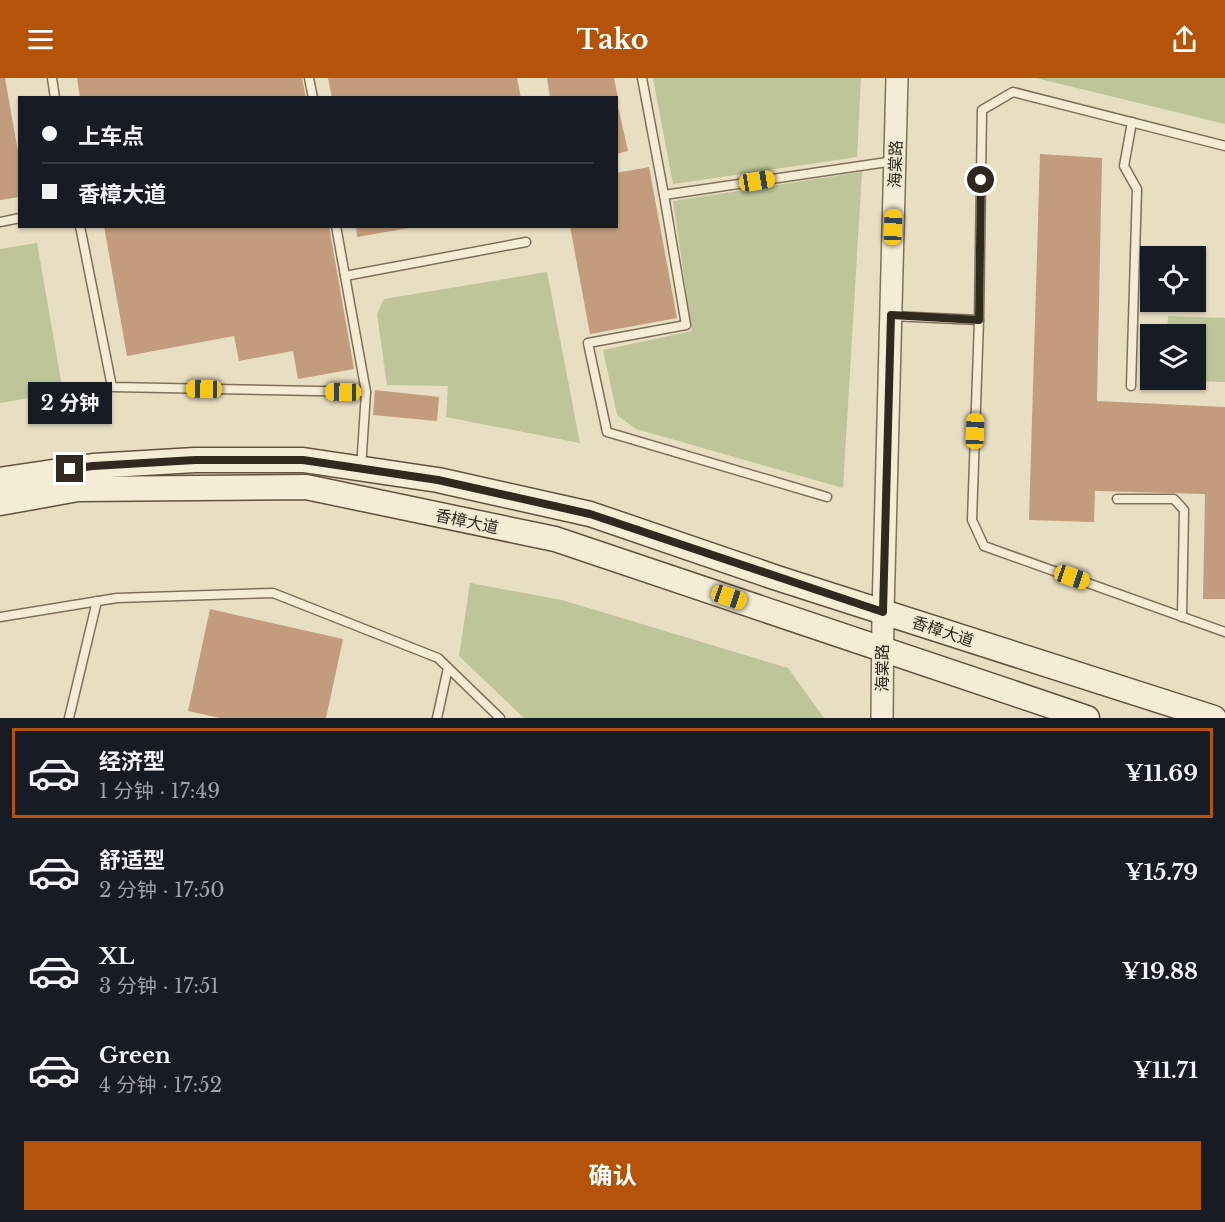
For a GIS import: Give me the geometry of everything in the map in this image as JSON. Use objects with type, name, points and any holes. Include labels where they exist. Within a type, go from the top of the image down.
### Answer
[{"type":"main road","name":"香樟大道","points":[[0,480],[93,466],[195,460],[303,460],[438,480],[590,514],[883,612],[1214,718]]},
{"type":"main road","name":"香樟大道","points":[[0,503],[78,489],[306,487],[555,539],[1084,718]]},
{"type":"street","name":"海棠路","points":[[882,718],[897,78]]},
{"type":"lane","points":[[51,78],[55,96]]},
{"type":"lane","points":[[309,78],[313,96]]},
{"type":"lane","points":[[642,78],[686,325],[588,343],[607,432],[827,497]]},
{"type":"lane","points":[[1225,146],[1013,92],[982,110],[979,320],[972,520],[984,546],[1225,632]]},
{"type":"lane","points":[[1131,386],[1137,189],[1124,166],[1132,122]]},
{"type":"lane","points":[[664,195],[895,161]]},
{"type":"lane","points":[[0,222],[18,218]]},
{"type":"lane","points":[[80,228],[112,387],[366,392]]},
{"type":"lane","points":[[336,228],[366,392],[361,468]]},
{"type":"lane","points":[[345,276],[526,242]]},
{"type":"lane","points":[[891,315],[979,320]]},
{"type":"lane","points":[[1118,500],[1174,499],[1184,510],[1182,616]]},
{"type":"lane","points":[[0,616],[117,598],[273,593],[438,658],[500,718]]},
{"type":"lane","points":[[69,718],[97,601]]},
{"type":"lane","points":[[437,718],[448,668]]},
{"type":"green space","points":[[653,78],[861,78],[857,157],[673,184]]},
{"type":"green space","points":[[1036,78],[1225,78],[1225,124]]},
{"type":"green space","points":[[862,172],[843,488],[636,429],[617,415],[603,350],[692,331],[673,201]]},
{"type":"green space","points":[[37,243],[63,392],[0,403],[0,249]]},
{"type":"green space","points":[[547,272],[580,443],[446,417],[448,386],[387,385],[377,314],[384,299]]},
{"type":"green space","points":[[1168,316],[1225,318],[1225,382],[1206,382],[1206,324],[1168,324]]},
{"type":"green space","points":[[470,583],[562,600],[788,668],[824,718],[524,718],[459,656]]},
{"type":"building","points":[[0,78],[5,78],[18,152],[18,197],[0,200]]},
{"type":"building","points":[[77,78],[302,78],[306,96],[80,96]]},
{"type":"building","points":[[328,78],[517,78],[521,96],[332,96]]},
{"type":"building","points":[[547,78],[614,78],[618,96],[550,96]]},
{"type":"building","points":[[618,107],[628,151],[618,154]]},
{"type":"building","points":[[1040,154],[1102,158],[1097,401],[1225,407],[1225,599],[1203,599],[1205,494],[1095,491],[1094,522],[1029,520]]},
{"type":"building","points":[[649,167],[677,318],[590,334],[570,228],[618,228],[618,173]]},
{"type":"building","points":[[104,228],[329,228],[354,369],[298,379],[293,351],[239,361],[234,336],[127,356]]},
{"type":"building","points":[[356,228],[409,228],[357,237]]},
{"type":"building","points":[[375,390],[439,397],[437,421],[373,415]]},
{"type":"building","points":[[210,609],[343,639],[326,718],[220,718],[188,711]]},
{"type":"route","points":[[70,469],[195,460],[303,460],[438,480],[590,514],[883,612],[891,315],[979,320],[981,180]]}]
